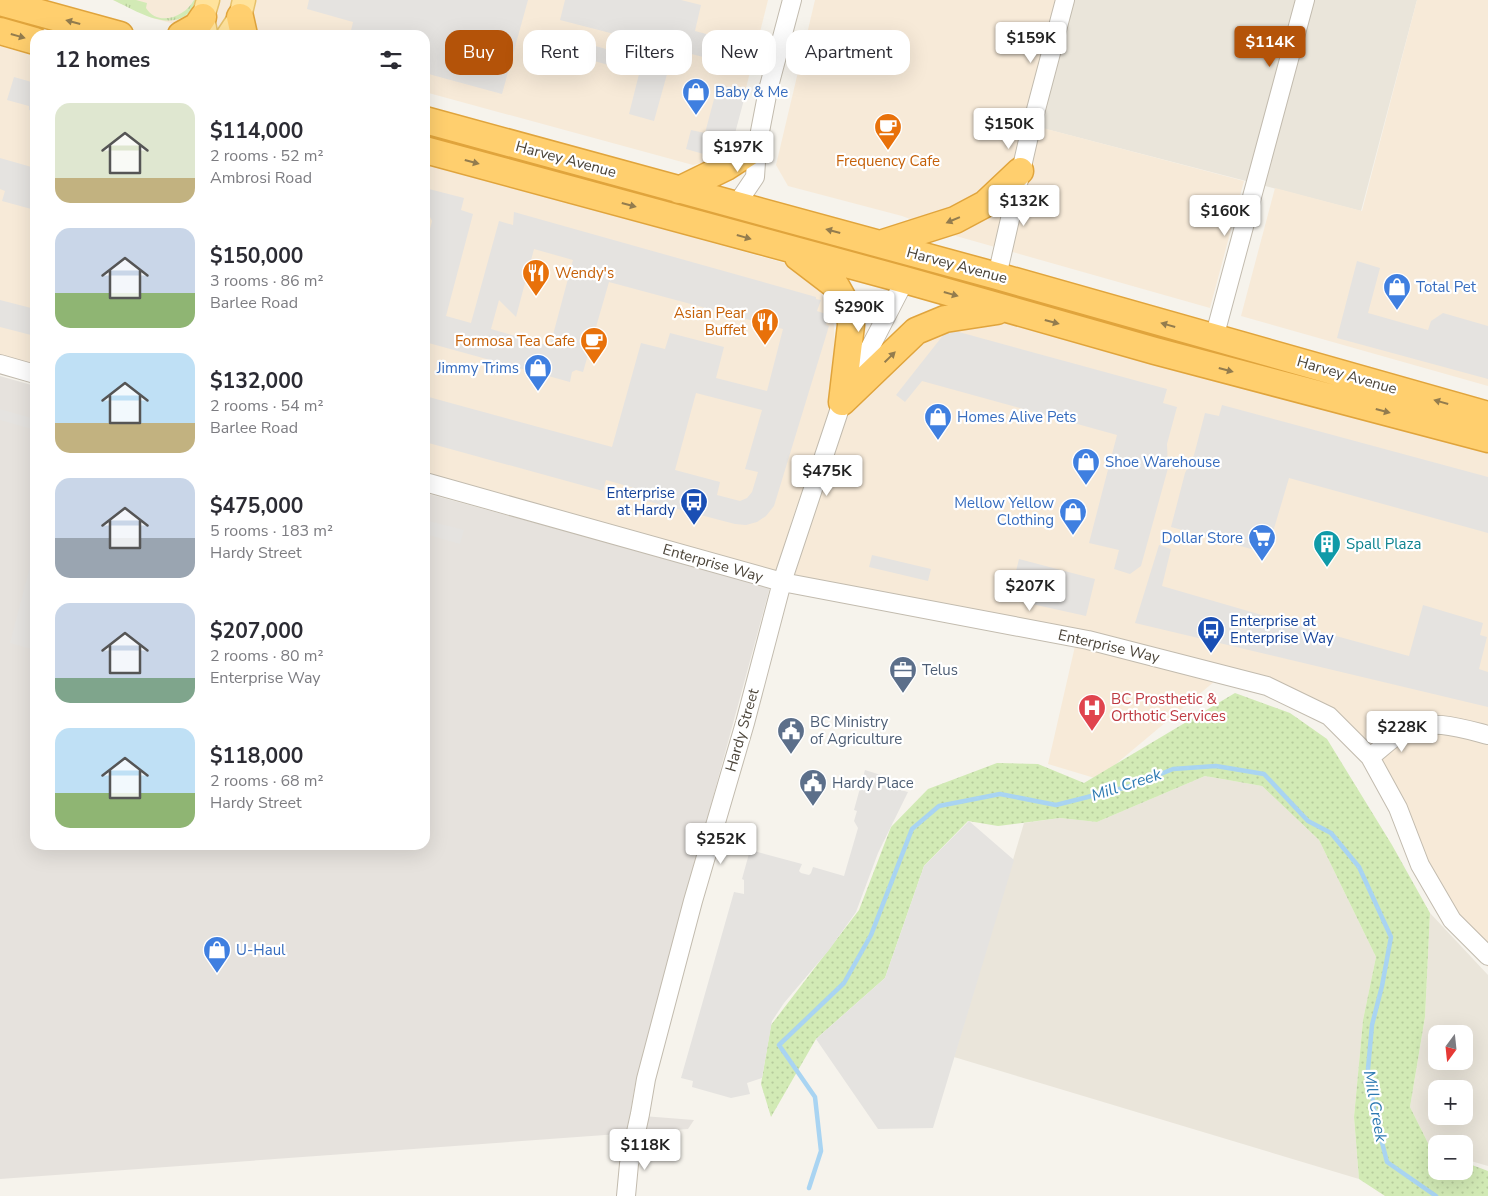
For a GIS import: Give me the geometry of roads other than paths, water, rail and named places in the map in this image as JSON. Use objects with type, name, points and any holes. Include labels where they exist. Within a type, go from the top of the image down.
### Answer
[{"type":"highway","points":[[0,2],[102,30]]},
{"type":"highway","points":[[190,30],[205,17]]},
{"type":"highway","points":[[0,31],[30,40]]},
{"type":"highway","name":"Harvey Avenue","points":[[430,121],[997,276],[1488,415]]},
{"type":"highway","points":[[680,190],[726,167],[757,147]]},
{"type":"highway","name":"Harvey Avenue","points":[[430,151],[905,280],[1156,351],[1488,439]]},
{"type":"highway","points":[[880,244],[955,220],[985,204],[1020,171]]},
{"type":"highway","points":[[664,214],[711,215],[736,205]]},
{"type":"highway","points":[[787,249],[836,286],[850,311],[851,325],[842,402]]},
{"type":"highway","points":[[905,280],[929,270],[967,268]]},
{"type":"highway","points":[[842,402],[916,331],[945,319],[1005,309]]},
{"type":"highway","points":[[1156,351],[1195,348],[1214,338]]},
{"type":"street","points":[[736,205],[755,177],[757,147],[768,90],[792,0]]},
{"type":"street","points":[[997,276],[1020,171],[1066,0]]},
{"type":"street","points":[[1214,338],[1305,0]]},
{"type":"street","name":"Hardy Street","points":[[626,1196],[629,1164],[646,1079],[693,901],[745,723],[782,582],[842,402],[905,280]]},
{"type":"street","points":[[0,364],[30,373]]},
{"type":"street","name":"Enterprise Way","points":[[430,483],[782,582],[1088,640],[1267,686],[1329,716],[1370,757],[1398,808],[1420,866],[1452,920],[1488,956]]},
{"type":"street","points":[[1370,757],[1403,732],[1420,725],[1451,725],[1488,734]]},
{"type":"waterway","name":"Mill Creek","points":[[809,1188],[821,1151],[815,1097],[779,1045],[844,983],[871,935],[912,829],[939,806],[1000,794],[1056,805],[1131,786],[1173,769],[1216,766],[1264,774],[1308,821],[1331,833],[1359,867],[1391,937],[1382,986],[1372,1025],[1368,1069],[1375,1115],[1387,1162],[1436,1196]]},
{"type":"place","name":"Baby & Me","points":[[696,116]]},
{"type":"place","name":"Frequency Cafe","points":[[888,151]]},
{"type":"place","name":"Wendy's","points":[[536,297]]},
{"type":"place","name":"Total Pet","points":[[1397,311]]},
{"type":"place","name":"Asian Pear Buffet","points":[[765,346]]},
{"type":"place","name":"Formosa Tea Cafe","points":[[594,365]]},
{"type":"place","name":"Jimmy Trims","points":[[538,392]]},
{"type":"place","name":"Homes Alive Pets","points":[[938,441]]},
{"type":"place","name":"Shoe Warehouse","points":[[1086,486]]},
{"type":"place","name":"Enterprise at Hardy","points":[[694,526]]},
{"type":"place","name":"Mellow Yellow Clothing","points":[[1073,536]]},
{"type":"place","name":"Dollar Store","points":[[1262,562]]},
{"type":"place","name":"Spall Plaza","points":[[1327,568]]},
{"type":"place","name":"Enterprise at Enterprise Way","points":[[1211,654]]},
{"type":"place","name":"Telus","points":[[903,694]]},
{"type":"place","name":"BC Prosthetic & Orthotic Services","points":[[1092,732]]},
{"type":"place","name":"BC Ministry of Agriculture","points":[[791,755]]},
{"type":"place","name":"Hardy Place","points":[[813,807]]},
{"type":"place","name":"U-Haul","points":[[217,974]]}]
